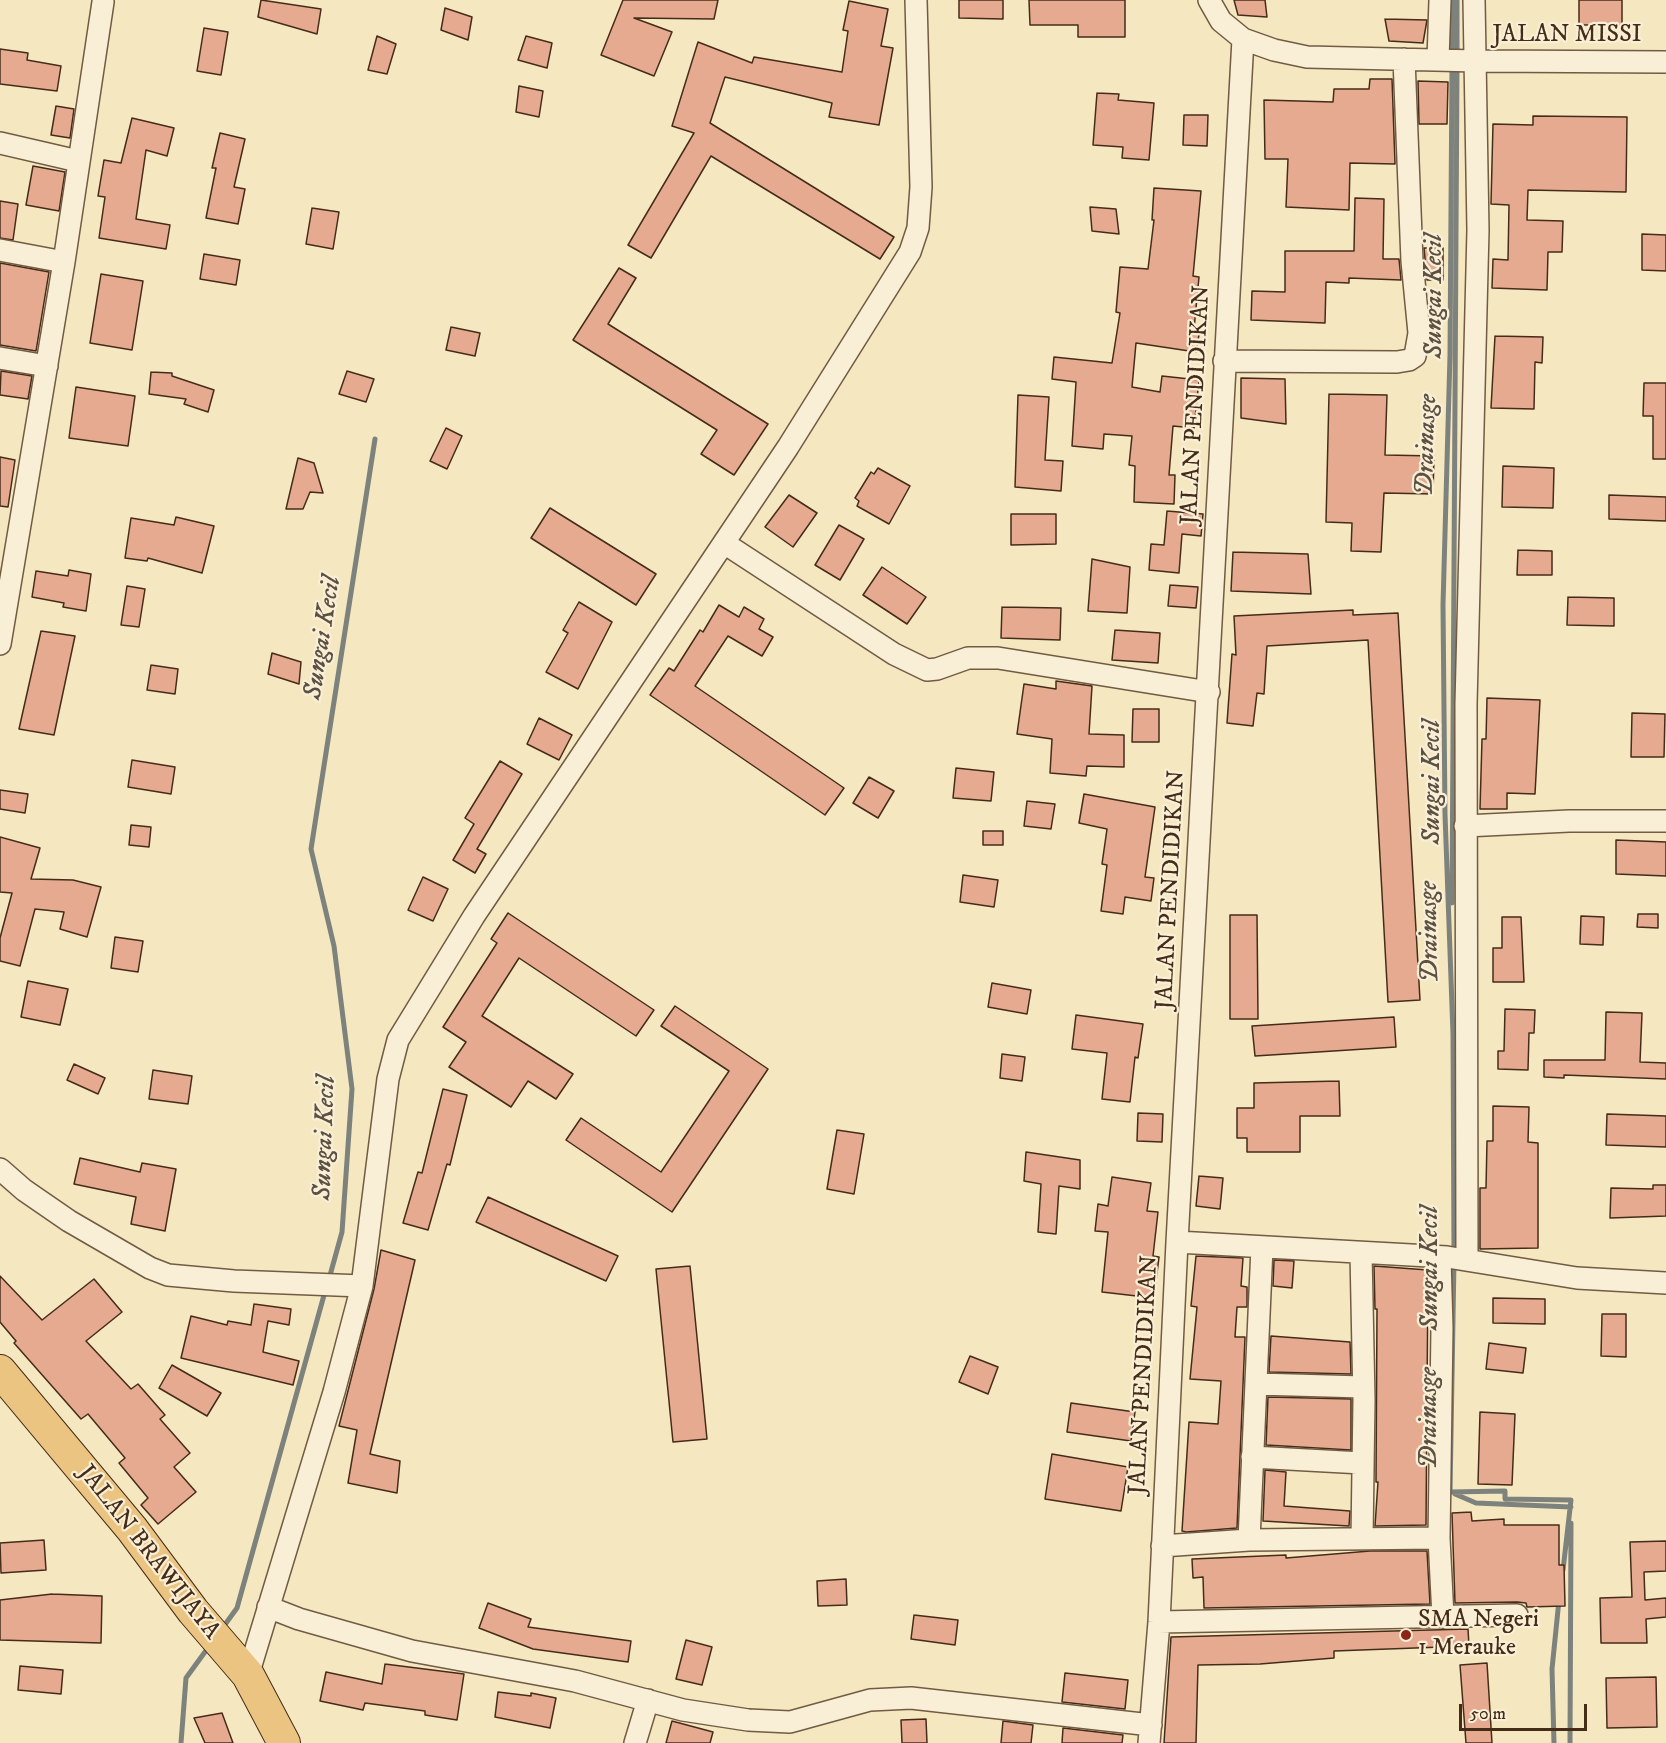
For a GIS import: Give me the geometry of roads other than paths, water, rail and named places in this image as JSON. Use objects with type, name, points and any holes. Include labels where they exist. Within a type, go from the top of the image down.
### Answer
[{"type":"highway","name":"JALAN BRAWIJAYA","points":[[0,1371],[132,1529],[186,1615]]},
{"type":"highway","name":"JALAN BRAWIJAYA","points":[[0,1401],[219,1656],[263,1743]]},
{"type":"highway","name":"JALAN BRAWIJAYA","points":[[219,1656],[248,1676],[284,1743]]},
{"type":"street","points":[[248,1676],[334,1392],[362,1286],[388,1079],[398,1040],[474,916],[724,543],[866,327],[901,268],[915,239],[921,187],[916,0]]},
{"type":"street","name":"JALAN MISSI","points":[[1209,0],[1221,21],[1243,39],[1274,50],[1307,57],[1458,61],[1666,62]]},
{"type":"street","points":[[1440,0],[1475,123],[1478,230],[1453,1258],[1442,1339],[1439,1538],[1443,1617]]},
{"type":"street","points":[[1458,61],[1474,0]]},
{"type":"street","points":[[0,644],[8,542],[47,366],[103,2]]},
{"type":"street","name":"JALAN PENDIDIKAN","points":[[1150,1734],[1159,1623],[1177,1242],[1209,692],[1224,361],[1243,39]]},
{"type":"street","points":[[1224,361],[1396,362],[1409,360],[1414,356],[1419,333],[1412,261],[1404,59]]},
{"type":"street","points":[[0,143],[78,161]]},
{"type":"street","points":[[0,250],[64,262]]},
{"type":"street","points":[[0,358],[47,366]]},
{"type":"street","points":[[724,543],[894,654],[927,670],[937,669],[968,658],[998,658],[1209,692]]},
{"type":"street","points":[[1465,826],[1569,821],[1666,821]]},
{"type":"street","points":[[0,1169],[24,1190],[69,1221],[150,1268],[168,1275],[234,1281],[362,1286]]},
{"type":"street","points":[[1177,1242],[1453,1258],[1577,1278],[1666,1283]]},
{"type":"street","points":[[1249,1540],[1262,1247]]},
{"type":"street","points":[[1361,1253],[1362,1538]]},
{"type":"street","points":[[1257,1384],[1363,1387]]},
{"type":"street","points":[[1252,1457],[1362,1463]]},
{"type":"street","points":[[1162,1546],[1249,1540],[1439,1538]]},
{"type":"street","points":[[268,1607],[299,1619],[412,1651],[575,1682],[683,1710],[773,1722],[790,1722],[870,1700],[911,1698],[1150,1734]]},
{"type":"street","points":[[1159,1623],[1517,1616]]},
{"type":"street","points":[[635,1743],[648,1700]]},
{"type":"waterway","name":"Drainasge","points":[[1452,55],[1453,0]]},
{"type":"waterway","name":"Sungai Kecil","points":[[1457,0],[1457,57]]},
{"type":"waterway","name":"Drainasge","points":[[1452,65],[1450,355],[1443,605],[1445,814],[1453,1034],[1454,1252]]},
{"type":"waterway","name":"Sungai Kecil","points":[[1452,903],[1457,66]]},
{"type":"waterway","name":"Sungai Kecil","points":[[329,1279],[342,1232],[352,1089],[334,946],[311,849],[375,439]]},
{"type":"waterway","name":"Sungai Kecil","points":[[1454,1261],[1450,1492],[1505,1491],[1505,1499],[1571,1500],[1563,1570]]},
{"type":"waterway","name":"Sungai Kecil","points":[[221,1630],[237,1608],[326,1288]]},
{"type":"waterway","name":"Sungai Kecil","points":[[1455,1494],[1476,1503],[1571,1507]]},
{"type":"waterway","name":"Sungai Kecil","points":[[1570,1743],[1571,1523]]},
{"type":"waterway","name":"Drainasge","points":[[1554,1743],[1552,1669],[1559,1600]]},
{"type":"waterway","name":"Sungai Kecil","points":[[181,1743],[186,1678],[210,1645]]},
{"type":"place","name":"SMA Negeri 1 Merauke","points":[[1406,1635]]}]
